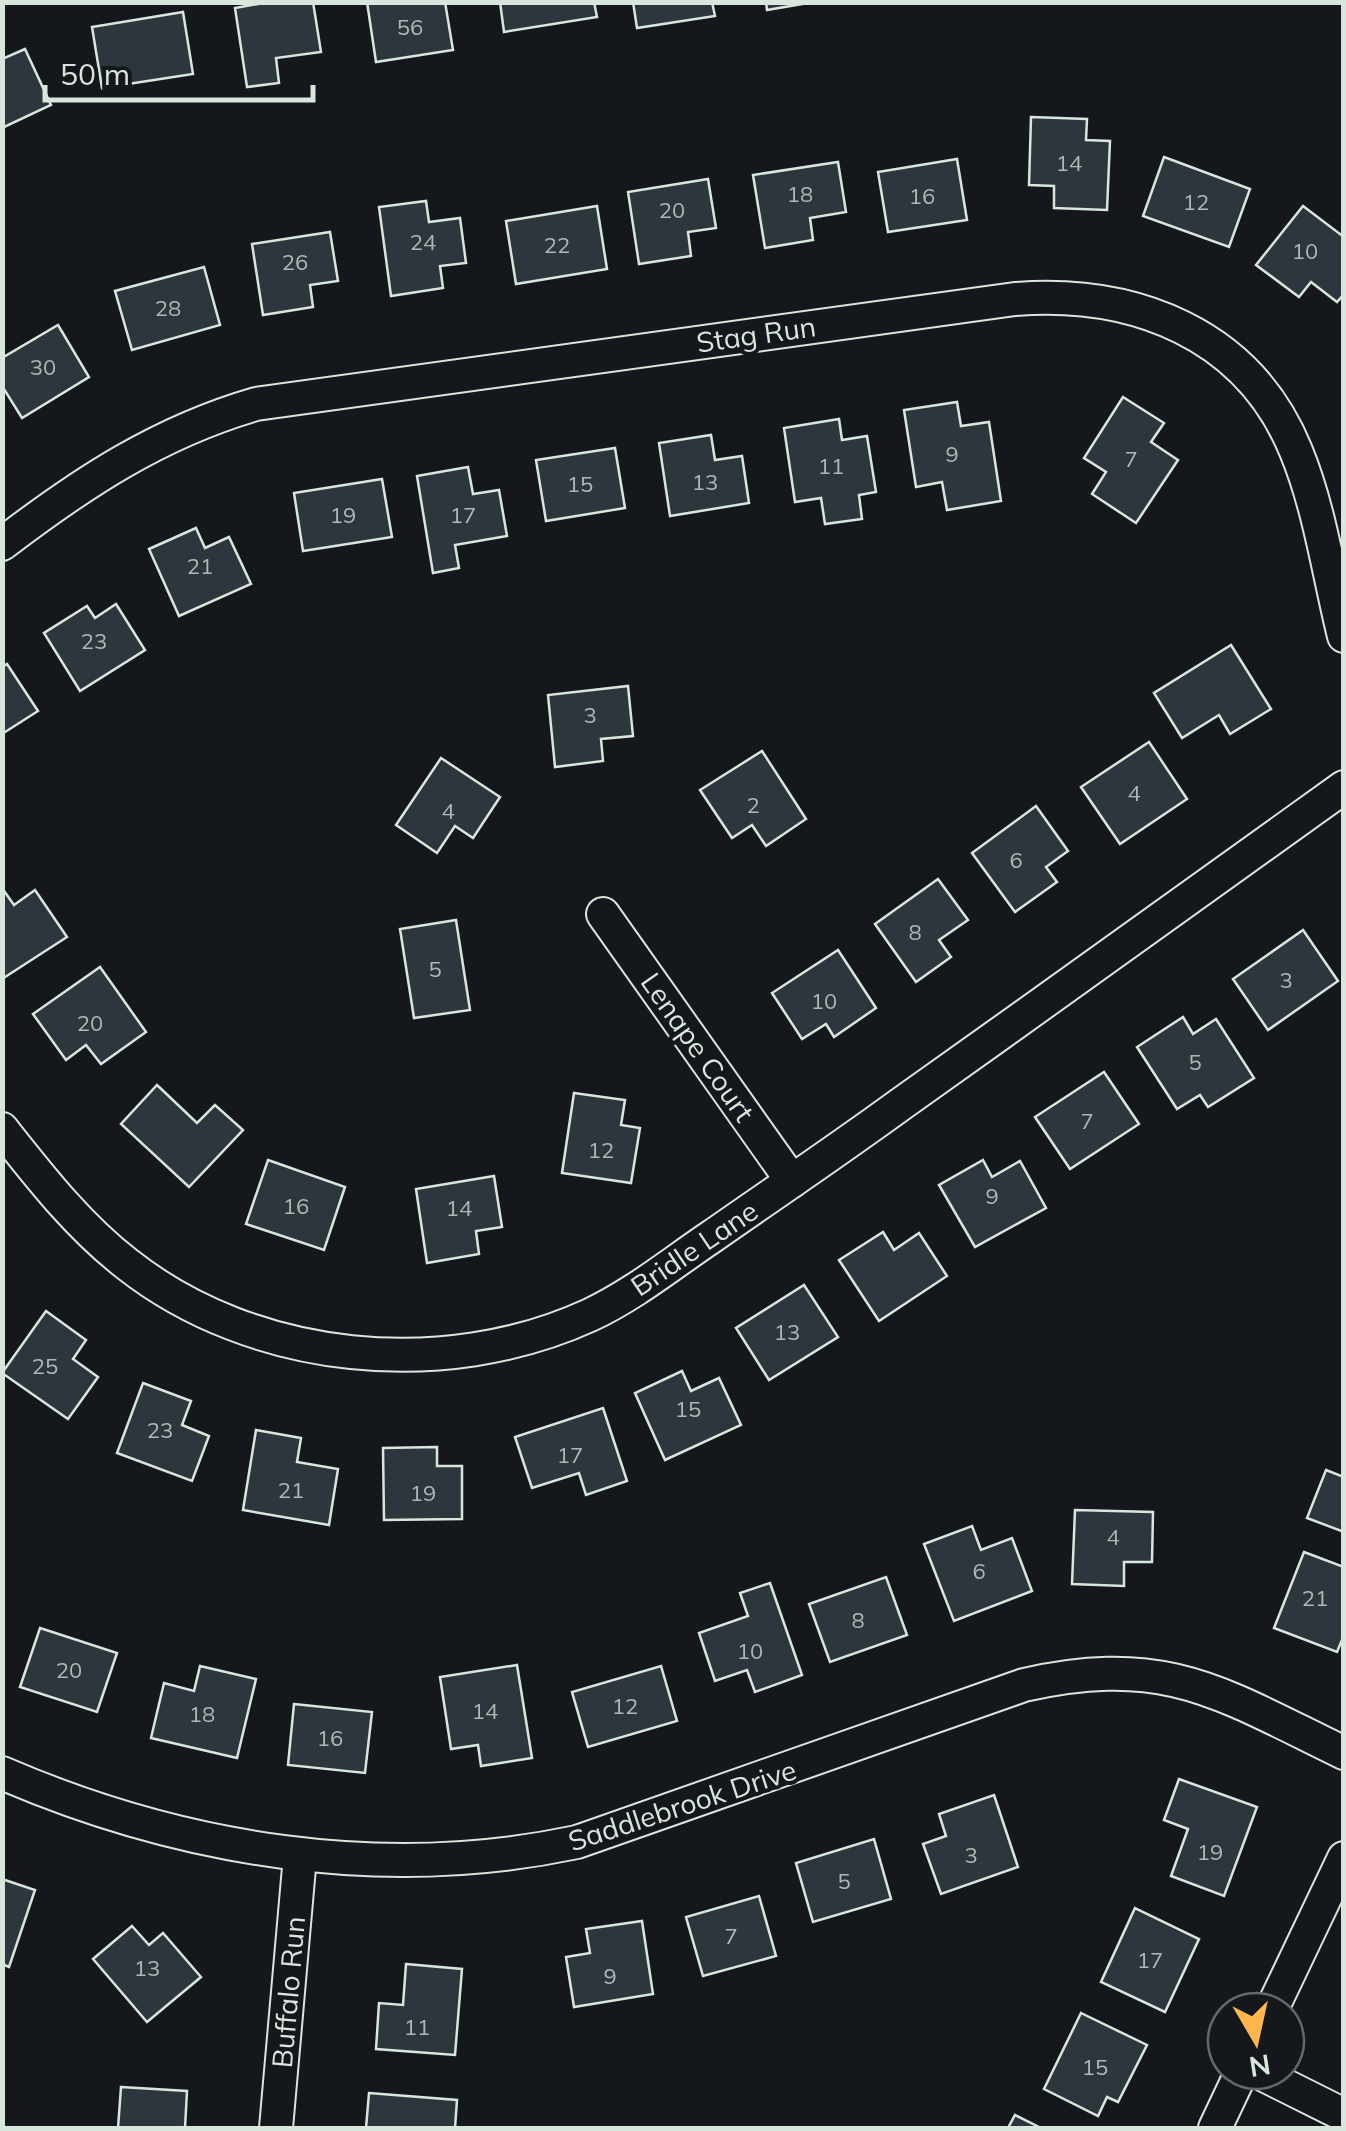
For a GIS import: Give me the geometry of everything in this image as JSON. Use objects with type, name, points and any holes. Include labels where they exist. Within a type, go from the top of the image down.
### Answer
[{"type":"street","name":"Stag Run","points":[[2,544],[142,448],[198,422],[256,404],[1015,299],[1102,299],[1140,307],[1180,325],[1240,368],[1273,408],[1298,454],[1344,636]]},
{"type":"street","name":"Bridle Lane","points":[[2,1128],[40,1178],[128,1265],[212,1315],[259,1332],[356,1353],[458,1352],[561,1327],[624,1296],[792,1181],[1344,787]]},
{"type":"street","name":"Lenape Court","points":[[603,914],[792,1181]]},
{"type":"street","name":"Saddlebrook Drive","points":[[2,1773],[112,1816],[232,1846],[300,1856],[434,1860],[532,1852],[578,1842],[1024,1685],[1089,1674],[1139,1672],[1179,1679],[1216,1692],[1344,1753]]},
{"type":"street","name":"Buffalo Run","points":[[276,2128],[300,1856]]},
{"type":"street","points":[[1281,1991],[1344,1858]]},
{"type":"street","points":[[1214,2128],[1232,2091]]},
{"type":"street","points":[[1296,2091],[1344,2115]]},
{"type":"building","points":[[269,2],[313,2],[321,52],[276,58],[279,83],[247,87],[235,8]]},
{"type":"building","points":[[367,2],[445,2],[453,50],[376,62]]},
{"type":"building","points":[[500,2],[594,2],[597,17],[504,32]]},
{"type":"building","points":[[633,2],[712,2],[715,16],[637,28]]},
{"type":"building","points":[[766,2],[814,2],[767,10]]},
{"type":"building","points":[[183,12],[193,74],[102,88],[92,27]]},
{"type":"building","points":[[25,49],[51,105],[2,128],[2,59]]},
{"type":"building","points":[[1031,117],[1087,119],[1086,140],[1110,141],[1107,210],[1054,208],[1054,186],[1029,185]]},
{"type":"building","points":[[1164,157],[1250,189],[1229,247],[1143,216]]},
{"type":"building","points":[[957,159],[967,220],[888,232],[878,172]]},
{"type":"building","points":[[838,162],[846,212],[810,218],[813,240],[765,248],[753,175]]},
{"type":"building","points":[[708,179],[716,228],[688,232],[691,256],[639,264],[628,192]]},
{"type":"building","points":[[426,201],[429,222],[460,218],[466,263],[440,266],[443,288],[391,296],[379,207]]},
{"type":"building","points":[[597,206],[607,269],[516,284],[506,221]]},
{"type":"building","points":[[1303,206],[1344,237],[1344,294],[1337,302],[1311,282],[1299,297],[1256,265]]},
{"type":"building","points":[[330,232],[338,281],[310,285],[313,307],[263,315],[252,244]]},
{"type":"building","points":[[204,267],[220,325],[132,350],[115,291]]},
{"type":"building","points":[[58,325],[89,377],[22,418],[2,386],[2,358]]},
{"type":"building","points":[[1123,397],[1164,423],[1151,442],[1178,460],[1136,523],[1092,494],[1106,472],[1084,458]]},
{"type":"building","points":[[957,402],[961,426],[989,422],[1001,501],[947,510],[942,482],[916,487],[904,410]]},
{"type":"building","points":[[839,419],[842,440],[867,436],[876,492],[859,495],[862,519],[825,524],[821,498],[795,502],[784,428]]},
{"type":"building","points":[[711,435],[715,460],[742,456],[749,503],[670,516],[659,443]]},
{"type":"building","points":[[615,448],[625,508],[546,521],[536,460]]},
{"type":"building","points":[[468,467],[473,494],[499,490],[507,536],[455,545],[459,568],[433,573],[417,476]]},
{"type":"building","points":[[382,479],[392,537],[303,551],[294,493]]},
{"type":"building","points":[[196,528],[205,548],[229,537],[251,584],[179,616],[149,549]]},
{"type":"building","points":[[116,604],[145,650],[80,691],[44,633],[87,606],[95,618]]},
{"type":"building","points":[[1231,645],[1271,709],[1230,734],[1219,715],[1182,738],[1154,693]]},
{"type":"building","points":[[7,664],[38,711],[2,734],[2,667]]},
{"type":"building","points":[[628,686],[633,736],[601,739],[603,761],[555,767],[548,695]]},
{"type":"building","points":[[1149,742],[1187,799],[1120,844],[1081,787]]},
{"type":"building","points":[[762,751],[806,819],[766,846],[752,825],[732,838],[700,790]]},
{"type":"building","points":[[441,758],[500,797],[473,838],[455,826],[437,853],[396,825]]},
{"type":"building","points":[[1036,806],[1068,851],[1046,867],[1057,882],[1015,912],[972,853]]},
{"type":"building","points":[[938,879],[968,920],[939,940],[951,957],[916,982],[875,924]]},
{"type":"building","points":[[2,888],[14,905],[35,890],[67,937],[2,979]]},
{"type":"building","points":[[456,920],[470,1010],[414,1018],[400,929]]},
{"type":"building","points":[[1303,930],[1338,981],[1268,1030],[1233,979]]},
{"type":"building","points":[[838,950],[876,1008],[834,1037],[826,1024],[802,1039],[772,993]]},
{"type":"building","points":[[100,967],[146,1032],[101,1064],[86,1045],[66,1060],[33,1014]]},
{"type":"building","points":[[1183,1017],[1193,1034],[1216,1019],[1254,1078],[1208,1107],[1200,1095],[1177,1109],[1137,1047]]},
{"type":"building","points":[[1104,1072],[1139,1124],[1070,1169],[1035,1117]]},
{"type":"building","points":[[157,1085],[197,1123],[215,1105],[243,1130],[189,1187],[121,1124]]},
{"type":"building","points":[[574,1093],[625,1100],[621,1125],[640,1128],[631,1183],[562,1173]]},
{"type":"building","points":[[268,1160],[345,1187],[324,1250],[246,1224]]},
{"type":"building","points":[[983,1160],[992,1177],[1020,1161],[1046,1208],[975,1247],[939,1185]]},
{"type":"building","points":[[494,1176],[502,1227],[476,1231],[479,1254],[427,1263],[416,1189]]},
{"type":"building","points":[[883,1232],[894,1250],[919,1233],[947,1276],[879,1321],[839,1260]]},
{"type":"building","points":[[804,1285],[838,1337],[769,1380],[736,1328]]},
{"type":"building","points":[[46,1311],[86,1340],[73,1359],[98,1377],[68,1419],[2,1373]]},
{"type":"building","points":[[682,1371],[691,1391],[719,1378],[741,1425],[665,1460],[635,1393]]},
{"type":"building","points":[[143,1383],[191,1401],[182,1425],[209,1436],[192,1481],[117,1453]]},
{"type":"building","points":[[603,1408],[627,1481],[586,1495],[579,1473],[532,1488],[515,1437]]},
{"type":"building","points":[[256,1430],[301,1438],[297,1462],[338,1469],[329,1525],[243,1510]]},
{"type":"building","points":[[437,1447],[437,1466],[462,1466],[462,1519],[384,1520],[383,1448]]},
{"type":"building","points":[[1326,1470],[1344,1477],[1344,1532],[1307,1518]]},
{"type":"building","points":[[1075,1510],[1153,1512],[1152,1562],[1124,1562],[1124,1586],[1072,1584]]},
{"type":"building","points":[[972,1526],[981,1550],[1012,1538],[1032,1591],[954,1621],[924,1544]]},
{"type":"building","points":[[1304,1552],[1344,1567],[1344,1635],[1337,1652],[1274,1628]]},
{"type":"building","points":[[886,1577],[907,1635],[830,1662],[809,1604]]},
{"type":"building","points":[[770,1583],[802,1675],[755,1692],[747,1670],[715,1681],[699,1633],[748,1616],[740,1593]]},
{"type":"building","points":[[40,1628],[117,1653],[97,1712],[20,1687]]},
{"type":"building","points":[[517,1665],[532,1758],[481,1766],[478,1745],[451,1749],[440,1677]]},
{"type":"building","points":[[200,1666],[256,1679],[237,1758],[151,1738],[164,1683],[194,1691]]},
{"type":"building","points":[[661,1666],[677,1721],[588,1747],[572,1692]]},
{"type":"building","points":[[294,1704],[372,1712],[365,1773],[288,1765]]},
{"type":"building","points":[[1179,1779],[1257,1807],[1224,1896],[1171,1876],[1188,1829],[1164,1820]]},
{"type":"building","points":[[994,1795],[1018,1867],[941,1894],[923,1844],[946,1836],[939,1814]]},
{"type":"building","points":[[874,1839],[891,1899],[813,1922],[796,1863]]},
{"type":"building","points":[[2,1879],[35,1890],[9,1967],[2,1964]]},
{"type":"building","points":[[759,1896],[776,1956],[703,1976],[686,1917]]},
{"type":"building","points":[[1135,1908],[1199,1939],[1165,2012],[1101,1982]]},
{"type":"building","points":[[642,1921],[653,1994],[574,2007],[566,1957],[590,1953],[586,1929]]},
{"type":"building","points":[[132,1926],[149,1945],[163,1933],[201,1977],[147,2022],[93,1959]]},
{"type":"building","points":[[406,1964],[462,1969],[455,2055],[376,2049],[379,2003],[403,2005]]},
{"type":"building","points":[[1081,2013],[1147,2045],[1118,2102],[1107,2097],[1098,2116],[1044,2089]]},
{"type":"building","points":[[121,2087],[187,2091],[185,2128],[118,2128]]},
{"type":"building","points":[[369,2093],[457,2100],[455,2128],[366,2128]]},
{"type":"building","points":[[1015,2115],[1041,2128],[1008,2128]]}]
